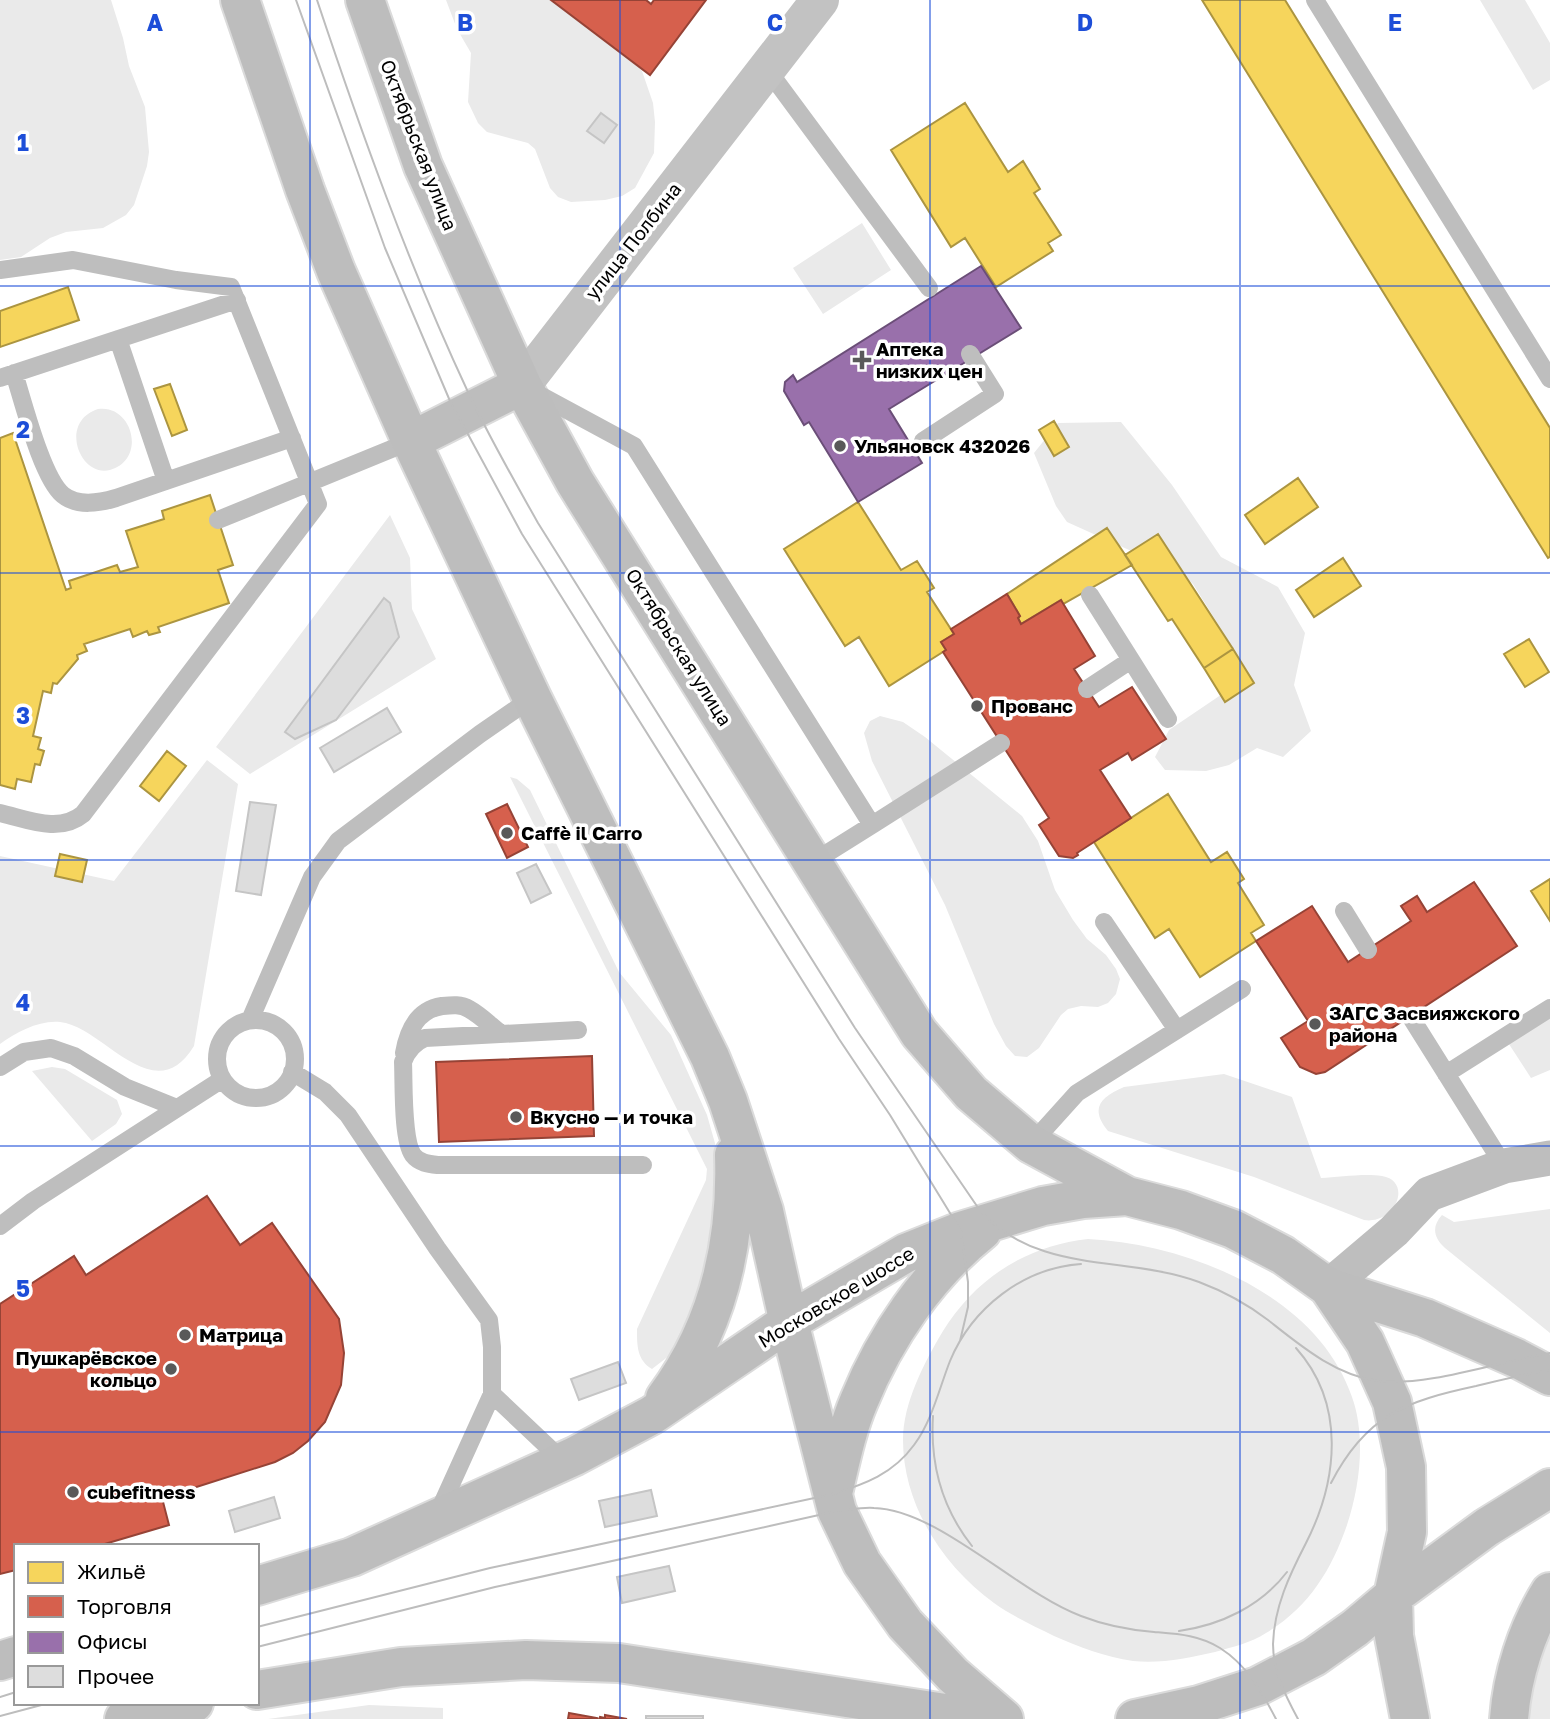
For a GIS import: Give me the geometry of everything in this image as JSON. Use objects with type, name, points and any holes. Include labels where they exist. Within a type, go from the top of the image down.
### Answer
[{"type":"main road","points":[[240,0],[304,190],[336,271],[411,441],[532,698],[710,1057],[728,1101],[764,1211],[837,1511],[862,1563],[905,1624],[953,1675],[1004,1719]]},
{"type":"main road","name":"Октябрьская улица","points":[[365,0],[423,166],[522,385],[575,482],[919,1034],[971,1093],[1031,1144],[1127,1196]]},
{"type":"main road","name":"улица Полбина","points":[[411,441],[522,385]]},
{"type":"main road","points":[[652,1415],[676,1383],[696,1348],[724,1273],[736,1194],[728,1101]]},
{"type":"main road","name":"Московское шоссе","points":[[259,1585],[352,1557],[563,1461],[652,1415],[790,1321],[906,1253],[961,1231],[1044,1206],[1083,1199],[1127,1196],[1181,1210],[1233,1229],[1283,1255],[1328,1287],[1425,1318],[1550,1376]]},
{"type":"main road","points":[[833,1494],[847,1435],[859,1402],[891,1339],[907,1312],[936,1275],[964,1245],[992,1223]]},
{"type":"main road","points":[[1328,1287],[1366,1342],[1392,1402],[1406,1467],[1407,1532],[1393,1596],[1394,1636],[1410,1719]]},
{"type":"main road","points":[[1135,1719],[1199,1705],[1258,1686],[1314,1657],[1355,1629],[1393,1596],[1488,1527],[1550,1488]]},
{"type":"main road","points":[[1508,1719],[1510,1700],[1527,1640],[1550,1592]]},
{"type":"main road","points":[[259,1690],[401,1667],[526,1660],[619,1663],[984,1719]]},
{"type":"main road","points":[[124,1719],[185,1705]]},
{"type":"street","name":"улица Полбина","points":[[522,385],[820,0]]},
{"type":"street","points":[[1328,1287],[1394,1231],[1429,1194],[1504,1166],[1550,1158]]},
{"type":"lane","points":[[1315,0],[1550,379]]},
{"type":"lane","points":[[767,69],[929,288]]},
{"type":"lane","points":[[0,270],[73,260],[176,280],[231,287],[318,503],[83,814],[71,822],[55,825],[0,813]]},
{"type":"lane","points":[[237,300],[7,375],[50,479],[64,495],[81,502],[100,503],[292,439]]},
{"type":"lane","points":[[118,339],[166,481]]},
{"type":"lane","points":[[923,441],[995,394],[970,354]]},
{"type":"lane","points":[[522,385],[634,446],[872,825]]},
{"type":"lane","points":[[218,520],[411,441]]},
{"type":"lane","points":[[1090,596],[1168,719]]},
{"type":"lane","points":[[1087,688],[1130,660]]},
{"type":"lane","points":[[250,1020],[312,877],[338,841],[532,698]]},
{"type":"lane","points":[[813,862],[1001,743]]},
{"type":"lane","points":[[1344,911],[1368,950]]},
{"type":"lane","points":[[1104,922],[1177,1030]]},
{"type":"lane","points":[[1031,1144],[1077,1093],[1242,989]]},
{"type":"lane","points":[[500,1033],[470,1009],[461,1006],[432,1007],[418,1018],[407,1037],[403,1062],[407,1141],[414,1156],[424,1163],[438,1165],[643,1165]]},
{"type":"lane","points":[[1446,1074],[1550,1007]]},
{"type":"lane","points":[[1410,1016],[1504,1166]]},
{"type":"lane","points":[[250,1020],[273,1023],[290,1039],[294,1049],[292,1072],[279,1090],[258,1097],[236,1092],[221,1076],[217,1064],[221,1041],[239,1023],[250,1020]]},
{"type":"lane","points":[[403,1062],[411,1048],[425,1038],[578,1030]]},
{"type":"lane","points":[[0,1067],[24,1052],[51,1048],[75,1056],[125,1087],[177,1108]]},
{"type":"lane","points":[[292,1072],[325,1092],[348,1115],[489,1321],[492,1394],[435,1520]]},
{"type":"lane","points":[[0,1226],[33,1201],[218,1082],[221,1076]]},
{"type":"lane","points":[[492,1394],[563,1461]]},
{"type":"shaded area","points":[[0,0],[111,0],[129,66],[145,107],[149,152],[134,205],[126,215],[103,228],[66,232],[50,238],[21,257],[0,260]]},
{"type":"shaded area","points":[[446,0],[557,0],[629,57],[642,71],[653,103],[655,122],[654,153],[635,188],[622,196],[605,200],[571,202],[558,197],[550,188],[535,149],[528,143],[487,132],[478,123],[468,102],[471,53],[457,29]]},
{"type":"shaded area","points":[[1480,0],[1525,0],[1550,43],[1550,80],[1533,90]]},
{"type":"shaded area","points":[[862,223],[891,270],[823,314],[793,268]]},
{"type":"shaded area","points":[[98,409],[110,410],[120,415],[131,434],[129,456],[122,464],[110,470],[99,470],[90,466],[82,458],[78,447],[76,436],[79,425],[86,416]]},
{"type":"shaded area","points":[[1121,422],[1172,485],[1221,557],[1278,587],[1305,633],[1294,685],[1311,731],[1283,757],[1257,748],[1229,765],[1206,771],[1165,770],[1155,757],[1169,730],[1240,682],[1244,666],[1193,584],[1164,556],[1138,554],[1067,522],[1056,506],[1034,453],[1058,423]]},
{"type":"shaded area","points":[[390,515],[410,558],[412,609],[436,659],[250,774],[216,747]]},
{"type":"shaded area","points":[[880,716],[903,722],[925,737],[1022,816],[1038,841],[1055,890],[1073,920],[1116,969],[1120,979],[1116,994],[1108,1003],[1098,1007],[1081,1006],[1068,1009],[1039,1048],[1027,1057],[1015,1056],[994,1024],[945,905],[872,761],[864,733],[870,721]]},
{"type":"shaded area","points":[[207,760],[238,784],[194,1046],[179,1064],[162,1071],[145,1068],[128,1060],[76,1027],[60,1022],[28,1028],[0,1044],[0,856],[114,881]]},
{"type":"shaded area","points":[[510,777],[517,779],[530,790],[619,972],[671,1035],[707,1115],[720,1161],[723,1209],[683,1345],[652,1369],[641,1357],[637,1329],[706,1180],[707,1169]]},
{"type":"shaded area","points":[[1550,1014],[1550,1070],[1531,1078],[1507,1041]]},
{"type":"shaded area","points":[[52,1067],[65,1069],[117,1100],[122,1114],[116,1124],[92,1141],[32,1071]]},
{"type":"shaded area","points":[[1224,1074],[1292,1097],[1321,1178],[1368,1175],[1391,1180],[1397,1186],[1398,1193],[1392,1210],[1375,1220],[1364,1220],[1254,1177],[1108,1131],[1099,1116],[1100,1104],[1104,1099],[1124,1087]]},
{"type":"shaded area","points":[[1550,1209],[1550,1333],[1445,1248],[1436,1236],[1435,1228],[1442,1215],[1454,1222]]},
{"type":"shaded area","points":[[1088,1239],[1166,1251],[1206,1264],[1244,1281],[1279,1303],[1310,1330],[1335,1361],[1352,1397],[1359,1428],[1360,1461],[1352,1510],[1341,1542],[1325,1573],[1306,1600],[1281,1623],[1248,1642],[1215,1652],[1154,1662],[1123,1659],[1073,1644],[1016,1617],[975,1588],[943,1552],[918,1510],[905,1464],[904,1426],[916,1384],[943,1331],[971,1295],[1005,1268],[1044,1249]]},
{"type":"shaded area","points":[[1550,1624],[1550,1719],[1525,1719],[1549,1626]]},
{"type":"shaded area","points":[[369,1705],[443,1708],[443,1719],[268,1719]]},
{"type":"building: Жильё","points":[[1202,0],[1285,0],[1550,428],[1550,557],[1548,558]]},
{"type":"building: Жильё","points":[[965,103],[1008,172],[1023,161],[1040,189],[1034,193],[1061,235],[1048,243],[1053,251],[996,287],[965,238],[951,247],[891,150]]},
{"type":"building: Жильё","points":[[68,287],[79,320],[0,347],[0,311]]},
{"type":"building: Жильё","points":[[170,384],[187,430],[172,436],[154,389]]},
{"type":"building: Жильё","points":[[1054,421],[1069,447],[1054,456],[1039,430]]},
{"type":"building: Жильё","points":[[13,433],[66,590],[71,588],[69,581],[117,565],[120,572],[138,567],[126,531],[164,519],[162,511],[210,495],[233,565],[218,570],[229,603],[158,627],[160,632],[149,635],[147,631],[133,637],[130,629],[84,644],[87,651],[77,655],[78,659],[57,684],[53,683],[51,693],[43,691],[33,736],[41,738],[38,749],[44,751],[40,765],[35,764],[31,782],[17,779],[15,789],[0,785],[0,438]]},
{"type":"building: Жильё","points":[[1298,478],[1318,507],[1265,544],[1245,515]]},
{"type":"building: Жильё","points":[[858,502],[901,570],[917,561],[934,588],[927,592],[954,634],[941,642],[946,650],[889,686],[859,637],[845,646],[784,549]]},
{"type":"building: Жильё","points":[[1107,528],[1132,565],[1063,604],[1061,600],[1021,624],[1018,618],[1020,616],[1007,594]]},
{"type":"building: Жильё","points":[[1158,534],[1233,649],[1204,668],[1172,619],[1168,621],[1125,555]]},
{"type":"building: Жильё","points":[[1343,558],[1361,586],[1314,617],[1296,590]]},
{"type":"building: Жильё","points":[[1529,639],[1549,672],[1525,687],[1504,654]]},
{"type":"building: Жильё","points":[[1233,649],[1254,683],[1225,702],[1204,668]]},
{"type":"building: Жильё","points":[[167,751],[186,766],[159,801],[140,786]]},
{"type":"building: Жильё","points":[[1168,794],[1211,862],[1227,852],[1244,879],[1238,883],[1264,925],[1251,933],[1256,941],[1200,977],[1169,929],[1155,938],[1094,842]]},
{"type":"building: Жильё","points":[[60,854],[87,860],[82,882],[55,876]]},
{"type":"building: Жильё","points":[[1550,879],[1550,921],[1531,891]]},
{"type":"building: Торговля","points":[[551,0],[646,0],[651,4],[654,0],[706,0],[650,75]]},
{"type":"building: Торговля","points":[[1007,594],[1020,616],[1018,618],[1021,624],[1061,600],[1095,656],[1074,669],[1099,707],[1132,687],[1166,739],[1132,760],[1128,753],[1100,770],[1131,818],[1073,858],[1059,856],[1039,825],[1049,818],[943,652],[946,650],[941,642],[954,634],[951,629]]},
{"type":"building: Торговля","points":[[507,804],[528,847],[507,858],[486,814]]},
{"type":"building: Торговля","points":[[1474,882],[1517,946],[1325,1072],[1316,1074],[1300,1067],[1281,1038],[1308,1021],[1256,941],[1312,906],[1348,962],[1411,921],[1401,906],[1417,896],[1427,912]]},
{"type":"building: Торговля","name":"Вкусно — и точка","points":[[592,1056],[594,1136],[439,1142],[436,1062]]},
{"type":"building: Торговля","name":"Пушкарёвское кольцо","points":[[207,1196],[240,1245],[272,1223],[339,1319],[344,1353],[341,1385],[325,1422],[293,1453],[275,1462],[162,1498],[169,1525],[105,1544],[14,1544],[14,1570],[0,1574],[0,1304],[74,1256],[86,1275]]},
{"type":"building: Торговля","points":[[569,1713],[597,1718],[597,1719],[568,1719]]},
{"type":"building: Торговля","points":[[605,1715],[627,1719],[599,1719],[605,1718]]},
{"type":"building: Офисы","points":[[981,266],[1021,328],[889,409],[922,463],[858,502],[809,422],[804,425],[784,391],[785,382],[793,375],[797,382]]},
{"type":"building: Прочее","points":[[601,113],[617,125],[604,143],[587,131]]},
{"type":"building: Прочее","points":[[384,598],[390,603],[399,637],[336,720],[295,739],[285,732]]},
{"type":"building: Прочее","points":[[387,708],[401,732],[334,772],[320,748]]},
{"type":"building: Прочее","points":[[250,802],[276,805],[261,895],[236,891]]},
{"type":"building: Прочее","points":[[536,864],[551,893],[531,903],[517,873]]},
{"type":"building: Прочее","points":[[618,1362],[626,1383],[579,1400],[571,1379]]},
{"type":"building: Прочее","points":[[651,1490],[657,1516],[605,1527],[599,1501]]},
{"type":"building: Прочее","points":[[274,1497],[280,1518],[235,1532],[229,1511]]},
{"type":"building: Прочее","points":[[669,1566],[675,1591],[622,1603],[617,1577]]},
{"type":"building: Прочее","points":[[646,1716],[703,1716],[703,1719],[646,1719]]},
{"type":"tram line","points":[[296,0],[385,248],[450,401],[522,534],[961,1231],[968,1282],[968,1307],[960,1341]]},
{"type":"tram line","points":[[317,0],[406,247],[446,344],[502,458],[538,523],[855,1028],[981,1212],[1004,1232],[1030,1246],[1057,1255],[1171,1274],[1199,1282],[1235,1298],[1319,1358],[1362,1378],[1397,1382],[1419,1380],[1550,1353]]},
{"type":"tram line","points":[[259,1626],[490,1568],[833,1494],[867,1482],[888,1471],[914,1445],[930,1415],[950,1361],[972,1324],[986,1308],[1020,1282],[1039,1273],[1081,1264]]},
{"type":"tram line","points":[[1296,1348],[1312,1370],[1323,1393],[1330,1418],[1332,1443],[1325,1494],[1317,1519],[1284,1591],[1274,1630],[1277,1673],[1298,1719]]},
{"type":"tram line","points":[[1331,1483],[1359,1441],[1374,1426],[1409,1405],[1451,1392],[1550,1370]]},
{"type":"tram line","points":[[933,1416],[933,1451],[940,1484],[952,1516],[972,1546]]},
{"type":"tram line","points":[[259,1646],[495,1587],[837,1511],[874,1508],[899,1512],[925,1522],[1056,1605],[1081,1616],[1117,1627],[1188,1636],[1220,1648],[1246,1671],[1276,1719]]},
{"type":"tram line","points":[[1179,1631],[1210,1624],[1239,1612],[1265,1595],[1287,1572]]},
{"type":"tram line","points":[[0,1697],[14,1693]]},
{"type":"tram line","points":[[0,1716],[41,1705]]},
{"type":"place","name":"Аптека низких цен","points":[[862,360]]},
{"type":"place","name":"Ульяновск 432026","points":[[840,446]]},
{"type":"place","name":"Прованс","points":[[977,706]]},
{"type":"place","name":"Caffè il Carro","points":[[507,833]]},
{"type":"place","name":"ЗАГС Засвияжского района","points":[[1315,1024]]},
{"type":"place","name":"Вкусно — и точка","points":[[516,1117]]},
{"type":"place","name":"Матрица","points":[[185,1335]]},
{"type":"place","name":"Пушкарёвское кольцо","points":[[171,1369]]},
{"type":"place","name":"cubefitness","points":[[73,1492]]}]
